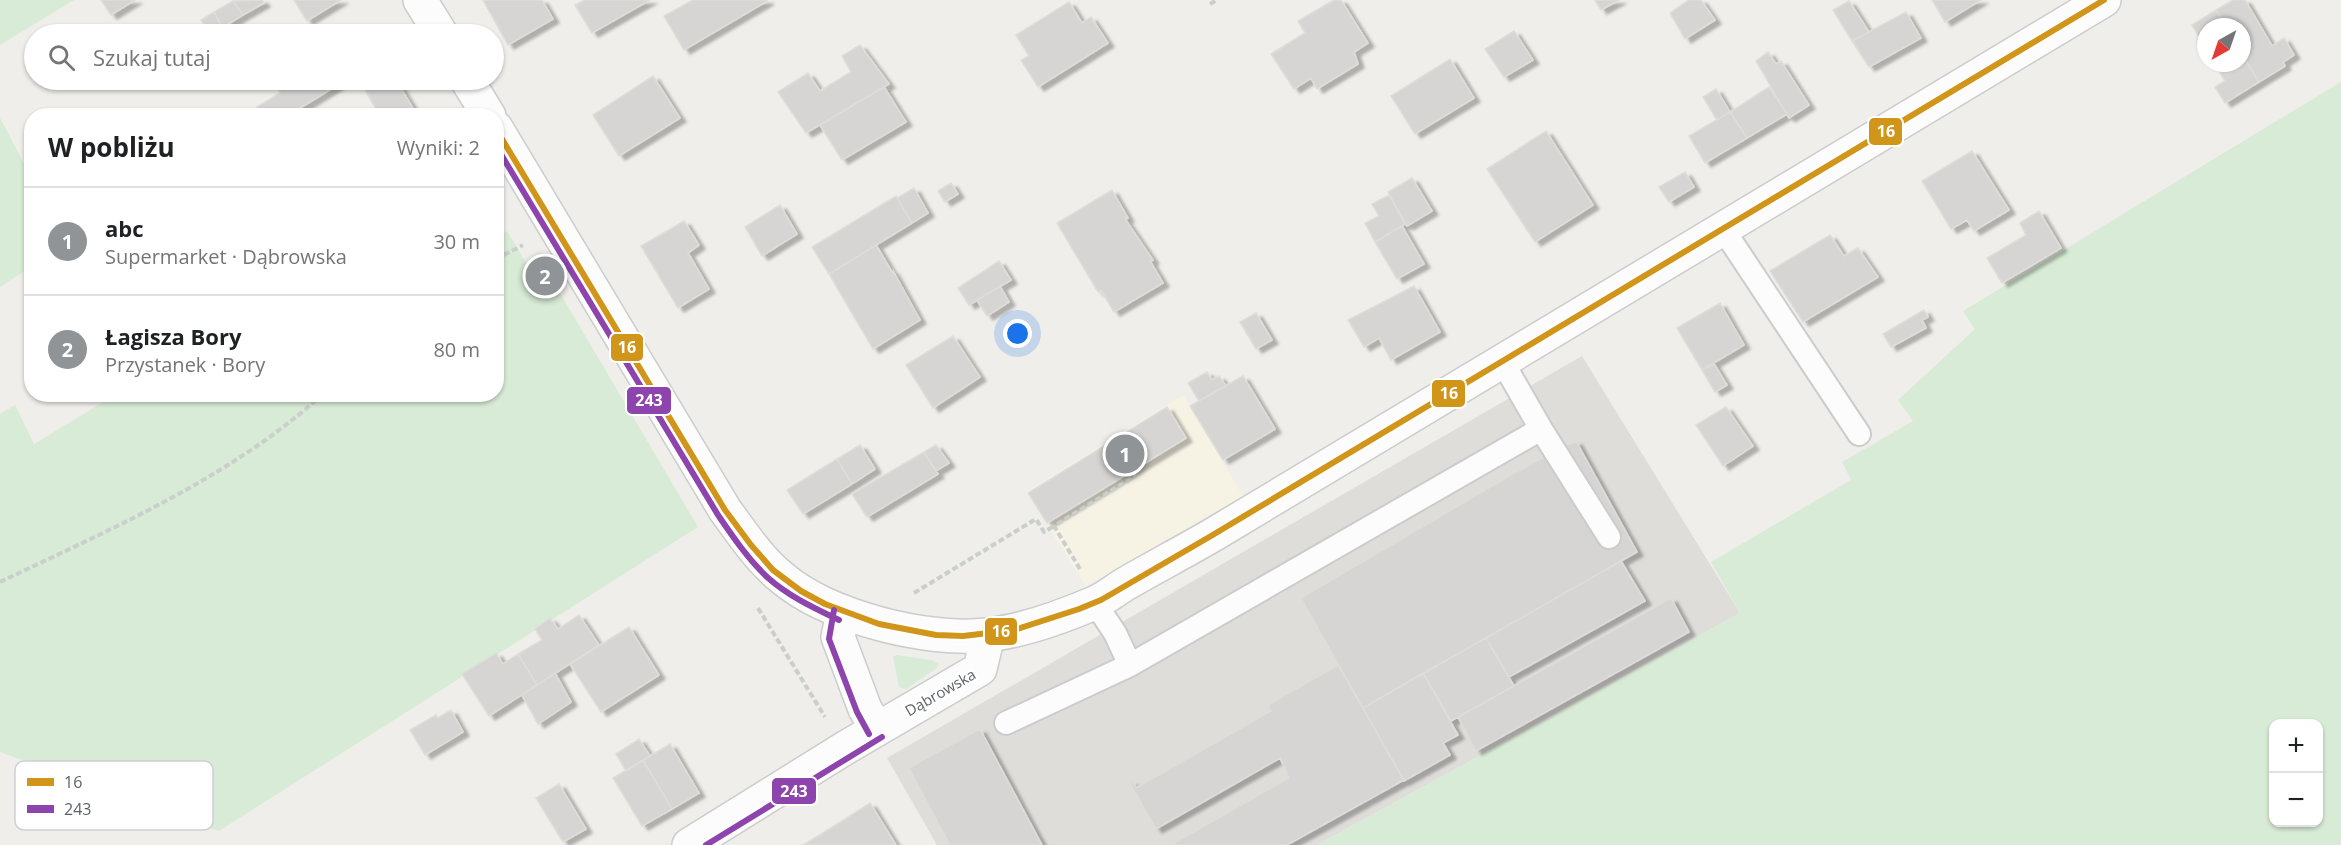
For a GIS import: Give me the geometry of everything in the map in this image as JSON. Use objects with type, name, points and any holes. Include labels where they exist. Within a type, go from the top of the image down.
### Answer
[{"type":"street","points":[[420,0],[435,24]]},
{"type":"street","points":[[504,141],[725,510],[754,548],[781,577],[843,612],[881,623],[933,634],[988,635],[1047,622],[1095,603],[2104,0]]},
{"type":"street","points":[[473,90],[484,108]]},
{"type":"street","points":[[843,612],[838,637],[865,709],[877,729]]},
{"type":"street","name":"Dąbrowska","points":[[689,845],[877,729],[980,669],[988,635]]},
{"type":"lane","points":[[1723,229],[1858,434]]},
{"type":"lane","points":[[1502,361],[1541,429],[1609,537]]},
{"type":"lane","points":[[1006,723],[1130,665],[1541,429]]},
{"type":"lane","points":[[1095,603],[1130,665]]},
{"type":"path","points":[[1210,4],[1217,0]]},
{"type":"path","points":[[0,582],[108,530],[220,471],[314,402]]},
{"type":"path","points":[[909,601],[912,594],[1036,519],[1044,532],[1136,476],[1132,470]]},
{"type":"path","points":[[1054,526],[1082,571]]},
{"type":"shaded area","points":[[1582,356],[1740,613],[1317,845],[937,845],[887,758]]},
{"type":"shaded area","points":[[1183,395],[1243,496],[1086,586],[1026,492]]},
{"type":"green space","points":[[0,0],[74,0],[35,24],[24,24],[24,30],[0,45]]},
{"type":"green space","points":[[2341,82],[2341,845],[1317,845],[1740,613],[1711,562],[1851,480],[1842,462],[1913,421],[1898,400],[1975,329],[1963,311]]},
{"type":"green space","points":[[0,118],[24,164],[24,272],[0,287]]},
{"type":"green space","points":[[507,231],[545,294],[557,288],[698,527],[219,831],[213,829],[213,761],[25,761],[0,752],[0,414],[15,405],[34,444],[103,402],[504,402],[504,233]]},
{"type":"green space","points":[[896,655],[931,660],[938,663],[937,668],[906,689],[899,687],[893,657]]},
{"type":"building","points":[[101,0],[135,0],[111,15]]},
{"type":"building","points":[[262,0],[264,3],[243,15],[233,1]]},
{"type":"building","points":[[294,0],[341,0],[307,21]]},
{"type":"building","points":[[483,0],[542,0],[553,19],[508,45],[504,38],[504,24],[496,24]]},
{"type":"building","points":[[585,0],[650,0],[592,33],[575,5]]},
{"type":"building","points":[[693,0],[767,1],[684,50],[664,16]]},
{"type":"building","points":[[1334,0],[1341,0],[1368,43],[1354,52],[1358,64],[1317,89],[1311,78],[1294,89],[1271,54],[1305,33],[1298,21]]},
{"type":"building","points":[[1595,0],[1619,0],[1601,10]]},
{"type":"building","points":[[1689,0],[1701,0],[1715,20],[1685,39],[1670,13]]},
{"type":"building","points":[[1932,0],[1981,0],[1945,22]]},
{"type":"building","points":[[2233,0],[2245,0],[2272,46],[2284,38],[2294,55],[2283,62],[2285,66],[2259,82],[2251,69],[2251,18],[2221,18],[2216,10]]},
{"type":"building","points":[[233,1],[243,15],[228,24],[220,24],[214,12]]},
{"type":"building","points":[[1849,1],[1869,32],[1852,41],[1833,10]]},
{"type":"building","points":[[1069,2],[1082,23],[1091,17],[1108,43],[1038,87],[1021,60],[1029,56],[1016,35]]},
{"type":"building","points":[[2216,10],[2221,18],[2203,18]]},
{"type":"building","points":[[214,12],[220,24],[204,24],[201,20]]},
{"type":"building","points":[[1906,12],[1921,38],[1869,67],[1852,41]]},
{"type":"building","points":[[2197,22],[2197,34],[2192,25]]},
{"type":"building","points":[[1514,31],[1533,60],[1504,77],[1485,49]]},
{"type":"building","points":[[860,45],[889,84],[806,133],[778,92],[808,73],[820,91],[851,72],[842,56]]},
{"type":"building","points":[[1768,52],[1776,64],[1781,61],[1809,105],[1789,118],[1756,61]]},
{"type":"building","points":[[1450,59],[1474,98],[1415,134],[1391,96]]},
{"type":"building","points":[[2251,69],[2259,82],[2225,103],[2215,87],[2225,81],[2220,72],[2251,72]]},
{"type":"building","points":[[653,76],[680,118],[619,156],[593,115]]},
{"type":"building","points":[[884,87],[906,122],[842,160],[820,125]]},
{"type":"building","points":[[1769,87],[1787,114],[1747,138],[1730,112]]},
{"type":"building","points":[[1716,89],[1730,112],[1717,120],[1703,97]]},
{"type":"building","points":[[278,90],[330,90],[300,108],[257,107],[280,93]]},
{"type":"building","points":[[365,90],[402,90],[413,108],[375,108]]},
{"type":"building","points":[[1730,112],[1747,138],[1705,163],[1689,136]]},
{"type":"building","points":[[1546,131],[1593,205],[1535,242],[1487,169]]},
{"type":"building","points":[[1972,151],[2009,210],[1974,231],[1967,220],[1951,229],[1922,181]]},
{"type":"building","points":[[1685,172],[1694,187],[1669,202],[1659,187]]},
{"type":"building","points":[[1412,178],[1432,211],[1407,226],[1388,192]]},
{"type":"building","points":[[951,183],[958,194],[945,202],[938,191]]},
{"type":"building","points":[[914,188],[928,213],[912,223],[897,198]]},
{"type":"building","points":[[1112,190],[1128,218],[1125,219],[1153,260],[1150,261],[1163,283],[1114,312],[1101,290],[1098,292],[1057,223]]},
{"type":"building","points":[[1389,195],[1405,224],[1375,242],[1365,223],[1379,216],[1372,204]]},
{"type":"building","points":[[896,196],[912,223],[829,274],[812,247]]},
{"type":"building","points":[[780,205],[797,234],[762,256],[745,227]]},
{"type":"building","points":[[2039,211],[2061,248],[2002,283],[1987,258],[2026,235],[2020,223]]},
{"type":"building","points":[[684,221],[699,245],[688,253],[709,289],[678,308],[641,246]]},
{"type":"building","points":[[1402,226],[1424,264],[1397,279],[1375,242]]},
{"type":"building","points":[[1830,235],[1844,256],[1858,248],[1878,277],[1803,322],[1770,271]]},
{"type":"building","points":[[876,245],[920,320],[873,349],[829,274]]},
{"type":"building","points":[[999,261],[1011,280],[969,305],[958,288]]},
{"type":"building","points":[[1000,286],[1009,302],[987,316],[977,300]]},
{"type":"building","points":[[1414,286],[1440,332],[1391,360],[1379,338],[1364,347],[1348,320]]},
{"type":"building","points":[[1720,303],[1744,345],[1702,370],[1677,328]]},
{"type":"building","points":[[1924,310],[1928,317],[1922,320],[1926,328],[1891,347],[1883,334]]},
{"type":"building","points":[[1256,313],[1272,340],[1256,349],[1240,322]]},
{"type":"building","points":[[953,336],[980,377],[933,408],[906,365]]},
{"type":"building","points":[[1714,364],[1727,385],[1715,392],[1702,370]]},
{"type":"building","points":[[1207,372],[1212,380],[1219,376],[1226,386],[1199,401],[1188,383]]},
{"type":"building","points":[[1243,376],[1275,429],[1223,460],[1190,406]]},
{"type":"building","points":[[1167,407],[1186,438],[1047,523],[1028,493]]},
{"type":"building","points":[[1726,407],[1753,446],[1723,466],[1696,425]]},
{"type":"building","points":[[1576,441],[1637,552],[1363,708],[1301,598],[1516,472]]},
{"type":"building","points":[[860,445],[875,469],[852,484],[837,459]]},
{"type":"building","points":[[936,445],[949,463],[936,471],[924,452]]},
{"type":"building","points":[[924,452],[938,474],[867,517],[852,494]]},
{"type":"building","points":[[837,459],[852,484],[803,514],[787,490]]},
{"type":"building","points":[[1621,561],[1645,601],[1509,677],[1486,638]]},
{"type":"building","points":[[1671,598],[1689,632],[1476,751],[1458,717]]},
{"type":"building","points":[[579,615],[599,645],[537,685],[518,654],[542,640],[535,629],[550,618],[558,629]]},
{"type":"building","points":[[629,627],[659,675],[601,712],[570,664]]},
{"type":"building","points":[[1486,638],[1514,686],[1451,721],[1423,673]]},
{"type":"building","points":[[496,653],[503,664],[518,654],[537,685],[489,716],[462,674]]},
{"type":"building","points":[[1338,665],[1404,780],[1287,845],[1171,845],[1289,778],[1280,758],[1156,829],[1130,783],[1132,781],[1136,788],[1271,711],[1268,705]]},
{"type":"building","points":[[555,673],[571,702],[538,724],[522,695]]},
{"type":"building","points":[[1423,673],[1458,735],[1443,743],[1450,755],[1404,781],[1363,708]]},
{"type":"building","points":[[451,710],[463,732],[425,755],[410,730],[436,715],[438,718]]},
{"type":"building","points":[[980,729],[1042,845],[950,845],[909,768]]},
{"type":"building","points":[[639,739],[650,756],[626,771],[616,754]]},
{"type":"building","points":[[670,744],[699,793],[672,809],[643,760]]},
{"type":"building","points":[[643,760],[672,809],[642,826],[613,778]]},
{"type":"building","points":[[559,784],[586,829],[563,842],[536,798]]},
{"type":"building","points":[[870,803],[896,845],[803,845],[831,828]]},
{"type":"transit line","name":"16","points":[[504,142],[725,510],[773,570],[801,591],[825,604],[879,624],[936,635],[963,636],[1014,630],[1101,600],[2104,0]]},
{"type":"transit line","name":"243","points":[[504,159],[735,540],[753,563],[775,584],[839,620]]},
{"type":"transit line","name":"243","points":[[834,610],[829,639],[857,712],[869,734]]},
{"type":"transit line","name":"243","points":[[706,845],[882,737]]},
{"type":"place","name":"Łagisza Bory","points":[[545,276]]},
{"type":"place","name":"abc","points":[[1125,454]]}]
